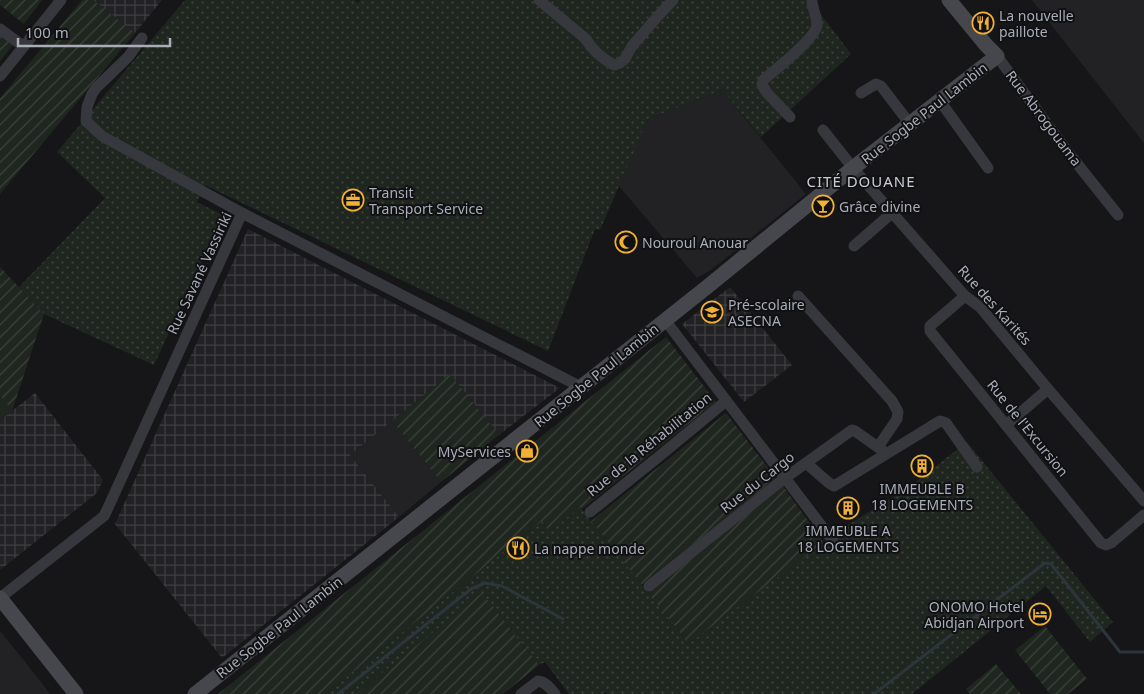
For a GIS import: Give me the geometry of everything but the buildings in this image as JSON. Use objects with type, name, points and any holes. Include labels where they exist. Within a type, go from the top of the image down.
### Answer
[{"type":"street","points":[[0,76],[61,0]]},
{"type":"street","points":[[539,0],[586,39],[590,47],[614,65],[625,59],[632,46],[673,0]]},
{"type":"street","name":"Rue Abrogouama","points":[[949,0],[986,46],[997,56],[1067,151],[1118,215]]},
{"type":"street","points":[[790,117],[762,85],[763,80],[816,31],[817,24],[812,1]]},
{"type":"street","points":[[0,29],[23,46]]},
{"type":"street","points":[[142,38],[128,57],[96,88],[87,107],[86,121],[102,136],[242,213]]},
{"type":"street","name":"Rue Sogbe Paul Lambin","points":[[195,694],[997,56]]},
{"type":"street","points":[[861,92],[876,84],[881,86],[910,124]]},
{"type":"street","points":[[940,101],[988,168]]},
{"type":"street","name":"Rue des Karités","points":[[823,130],[964,296],[980,307],[1144,501]]},
{"type":"street","points":[[854,246],[893,212]]},
{"type":"street","name":"Rue Savané Vassiriki","points":[[0,598],[104,516],[242,213],[580,387]]},
{"type":"street","points":[[798,296],[892,401],[898,412],[897,419],[882,450]]},
{"type":"street","name":"Rue de l'Excursion","points":[[964,296],[930,326],[930,331],[1101,542],[1106,545],[1111,542],[1144,514]]},
{"type":"street","points":[[665,320],[833,541]]},
{"type":"street","points":[[1006,425],[1048,389]]},
{"type":"street","name":"Rue de la Réhabilitation","points":[[590,512],[726,400]]},
{"type":"street","points":[[806,463],[834,486],[882,450],[940,421],[946,423],[977,466]]},
{"type":"street","name":"Rue du Cargo","points":[[649,586],[785,478],[852,430],[882,450]]},
{"type":"street","points":[[0,598],[76,694]]},
{"type":"street","points":[[522,694],[535,683],[541,681],[555,694]]},
{"type":"shaded area","points":[[0,0],[42,0],[24,24],[0,5]]},
{"type":"shaded area","points":[[82,0],[93,0],[135,33],[0,194],[0,98]]},
{"type":"shaded area","points":[[93,0],[162,0],[135,33]]},
{"type":"shaded area","points":[[185,0],[354,0],[358,3],[360,0],[810,0],[851,54],[761,137],[722,90],[648,119],[600,230],[595,229],[548,351],[205,185],[197,202],[223,215],[154,365],[44,314],[19,287],[105,198],[57,152]]},
{"type":"shaded area","points":[[1032,0],[1144,0],[1144,143],[1049,22]]},
{"type":"shaded area","points":[[0,35],[13,45],[0,61]]},
{"type":"shaded area","points":[[722,90],[806,194],[711,270],[697,278],[618,185],[648,119]]},
{"type":"shaded area","points":[[248,229],[560,388],[499,435],[450,374],[350,455],[399,517],[222,658],[115,524]]},
{"type":"shaded area","points":[[0,267],[44,314],[12,411],[0,420]]},
{"type":"shaded area","points":[[730,287],[792,365],[744,402],[682,324]]},
{"type":"shaded area","points":[[666,337],[716,402],[582,509],[580,507],[550,531],[542,521],[325,694],[218,694]]},
{"type":"shaded area","points":[[450,374],[499,435],[441,482],[392,421]]},
{"type":"shaded area","points":[[35,393],[103,480],[97,493],[0,570],[0,420]]},
{"type":"shaded area","points":[[0,395],[12,411],[0,420]]},
{"type":"shaded area","points":[[726,413],[776,478],[642,585],[591,521]]},
{"type":"shaded area","points":[[392,421],[441,482],[399,517],[350,455]]},
{"type":"shaded area","points":[[967,442],[1113,622],[1090,642],[1046,586],[912,694],[607,694],[605,692],[603,694],[569,694],[545,662],[539,665],[482,594],[356,694],[325,694],[542,521],[550,531],[580,507],[688,644],[845,527],[909,487]]},
{"type":"shaded area","points":[[783,486],[824,543],[688,644],[648,593]]},
{"type":"shaded area","points":[[482,593],[539,665],[503,694],[356,694]]},
{"type":"shaded area","points":[[1045,626],[1087,679],[1068,694],[1050,694],[1015,650]]},
{"type":"shaded area","points":[[0,631],[26,663],[50,694],[0,694]]},
{"type":"shaded area","points":[[996,664],[1021,694],[970,694],[966,689]]},
{"type":"waterway","points":[[874,694],[1045,563],[1051,564],[1120,652],[1144,652]]},
{"type":"waterway","points":[[338,694],[471,589],[485,583],[502,586],[563,619]]},
{"type":"place","name":"La nouvelle paillote","points":[[983,23]]},
{"type":"place","name":"Transit Transport Service","points":[[353,200]]},
{"type":"place","name":"Grâce divine","points":[[823,206]]},
{"type":"place","name":"Nouroul Anouar","points":[[626,242]]},
{"type":"place","name":"Pré-scolaire ASECNA","points":[[712,312]]},
{"type":"place","name":"MyServices","points":[[527,451]]},
{"type":"place","name":"IMMEUBLE B 18 LOGEMENTS","points":[[922,466]]},
{"type":"place","name":"IMMEUBLE A 18 LOGEMENTS","points":[[848,508]]},
{"type":"place","name":"La nappe monde","points":[[518,548]]},
{"type":"place","name":"ONOMO Hotel Abidjan Airport","points":[[1040,614]]},
{"type":"district","name":"CITÉ DOUANE","points":[[861,181]]}]
